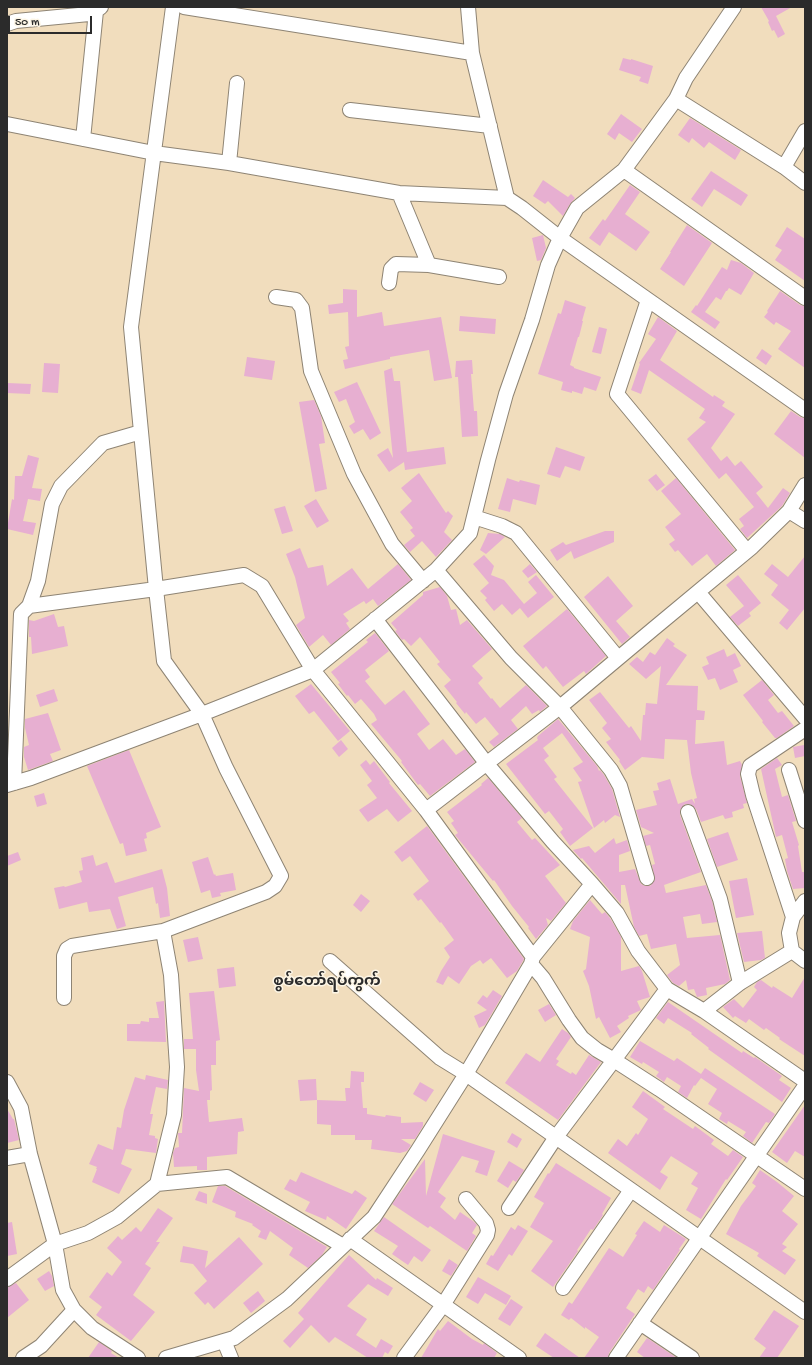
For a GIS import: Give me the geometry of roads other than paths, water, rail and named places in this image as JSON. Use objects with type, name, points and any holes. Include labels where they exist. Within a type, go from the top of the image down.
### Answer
[{"type":"street","points":[[64,998],[64,956],[67,949],[72,946],[163,931],[266,892],[275,886],[281,876],[226,768],[202,714],[164,661],[131,327],[173,7]]},
{"type":"street","points":[[184,7],[472,53]]},
{"type":"street","points":[[468,7],[472,53],[507,198]]},
{"type":"street","points":[[141,432],[103,443],[61,486],[52,504],[38,581],[19,611],[11,784],[202,714],[313,670],[436,570],[470,533],[506,394],[532,320],[548,265],[560,238],[577,208],[624,170],[676,100],[686,78],[734,7]]},
{"type":"street","points":[[83,139],[99,9]]},
{"type":"street","points":[[7,24],[16,21],[89,14],[99,9]]},
{"type":"street","points":[[229,163],[237,83]]},
{"type":"street","points":[[676,100],[784,168],[805,183]]},
{"type":"street","points":[[350,110],[490,126]]},
{"type":"street","points":[[7,124],[154,153],[229,163],[399,193],[507,198],[560,238],[805,410]]},
{"type":"street","points":[[784,168],[805,132]]},
{"type":"street","points":[[624,170],[805,298]]},
{"type":"street","points":[[399,193],[428,265]]},
{"type":"street","points":[[389,283],[391,269],[396,264],[428,265],[499,277]]},
{"type":"street","points":[[276,297],[296,300],[302,308],[310,371],[354,474],[392,544],[423,581]]},
{"type":"street","points":[[648,300],[617,394],[747,551]]},
{"type":"street","points":[[426,810],[560,707],[747,551],[789,511],[805,485]]},
{"type":"street","points":[[789,511],[805,521]]},
{"type":"street","points":[[474,517],[502,526],[516,533],[618,658]]},
{"type":"street","points":[[436,570],[511,658],[560,707],[611,770],[620,786],[647,878]]},
{"type":"street","points":[[19,611],[244,575],[262,586],[313,670],[426,810],[532,960],[569,1020],[582,1038],[597,1050],[659,1089],[805,1189]]},
{"type":"street","points":[[698,592],[805,718]]},
{"type":"street","points":[[375,619],[487,764],[553,842],[592,884],[617,914],[638,951],[667,989],[704,1011],[805,1081]]},
{"type":"street","points":[[793,917],[753,795],[748,774],[750,766],[805,729]]},
{"type":"street","points":[[789,770],[805,821]]},
{"type":"street","points":[[688,812],[720,898],[740,983]]},
{"type":"street","points":[[166,1358],[234,1338],[287,1299],[374,1216],[466,1074],[532,960],[592,884]]},
{"type":"street","points":[[805,901],[793,917],[789,933],[792,951],[805,961]]},
{"type":"street","points":[[157,1184],[174,1116],[177,1067],[171,975],[163,931]]},
{"type":"street","points":[[704,1011],[740,983],[792,951]]},
{"type":"street","points":[[330,961],[440,1058],[466,1074],[805,1312]]},
{"type":"street","points":[[509,1208],[556,1137],[667,989]]},
{"type":"street","points":[[7,1082],[21,1108],[30,1154],[55,1244],[63,1290],[74,1310],[92,1328],[138,1358]]},
{"type":"street","points":[[616,1358],[805,1086]]},
{"type":"street","points":[[7,1158],[30,1154]]},
{"type":"street","points":[[7,1279],[55,1244],[88,1233],[117,1217],[157,1184],[227,1177],[346,1242],[443,1305],[519,1358]]},
{"type":"street","points":[[563,1288],[631,1190]]},
{"type":"street","points":[[404,1358],[443,1305],[487,1234],[488,1230],[486,1223],[466,1199]]},
{"type":"street","points":[[23,1358],[41,1346],[74,1310]]},
{"type":"street","points":[[640,1323],[692,1358]]},
{"type":"street","points":[[224,1341],[231,1358]]},
{"type":"district","name":"စွမ်တော်ရပ်ကွက်","points":[[327,983]]}]
